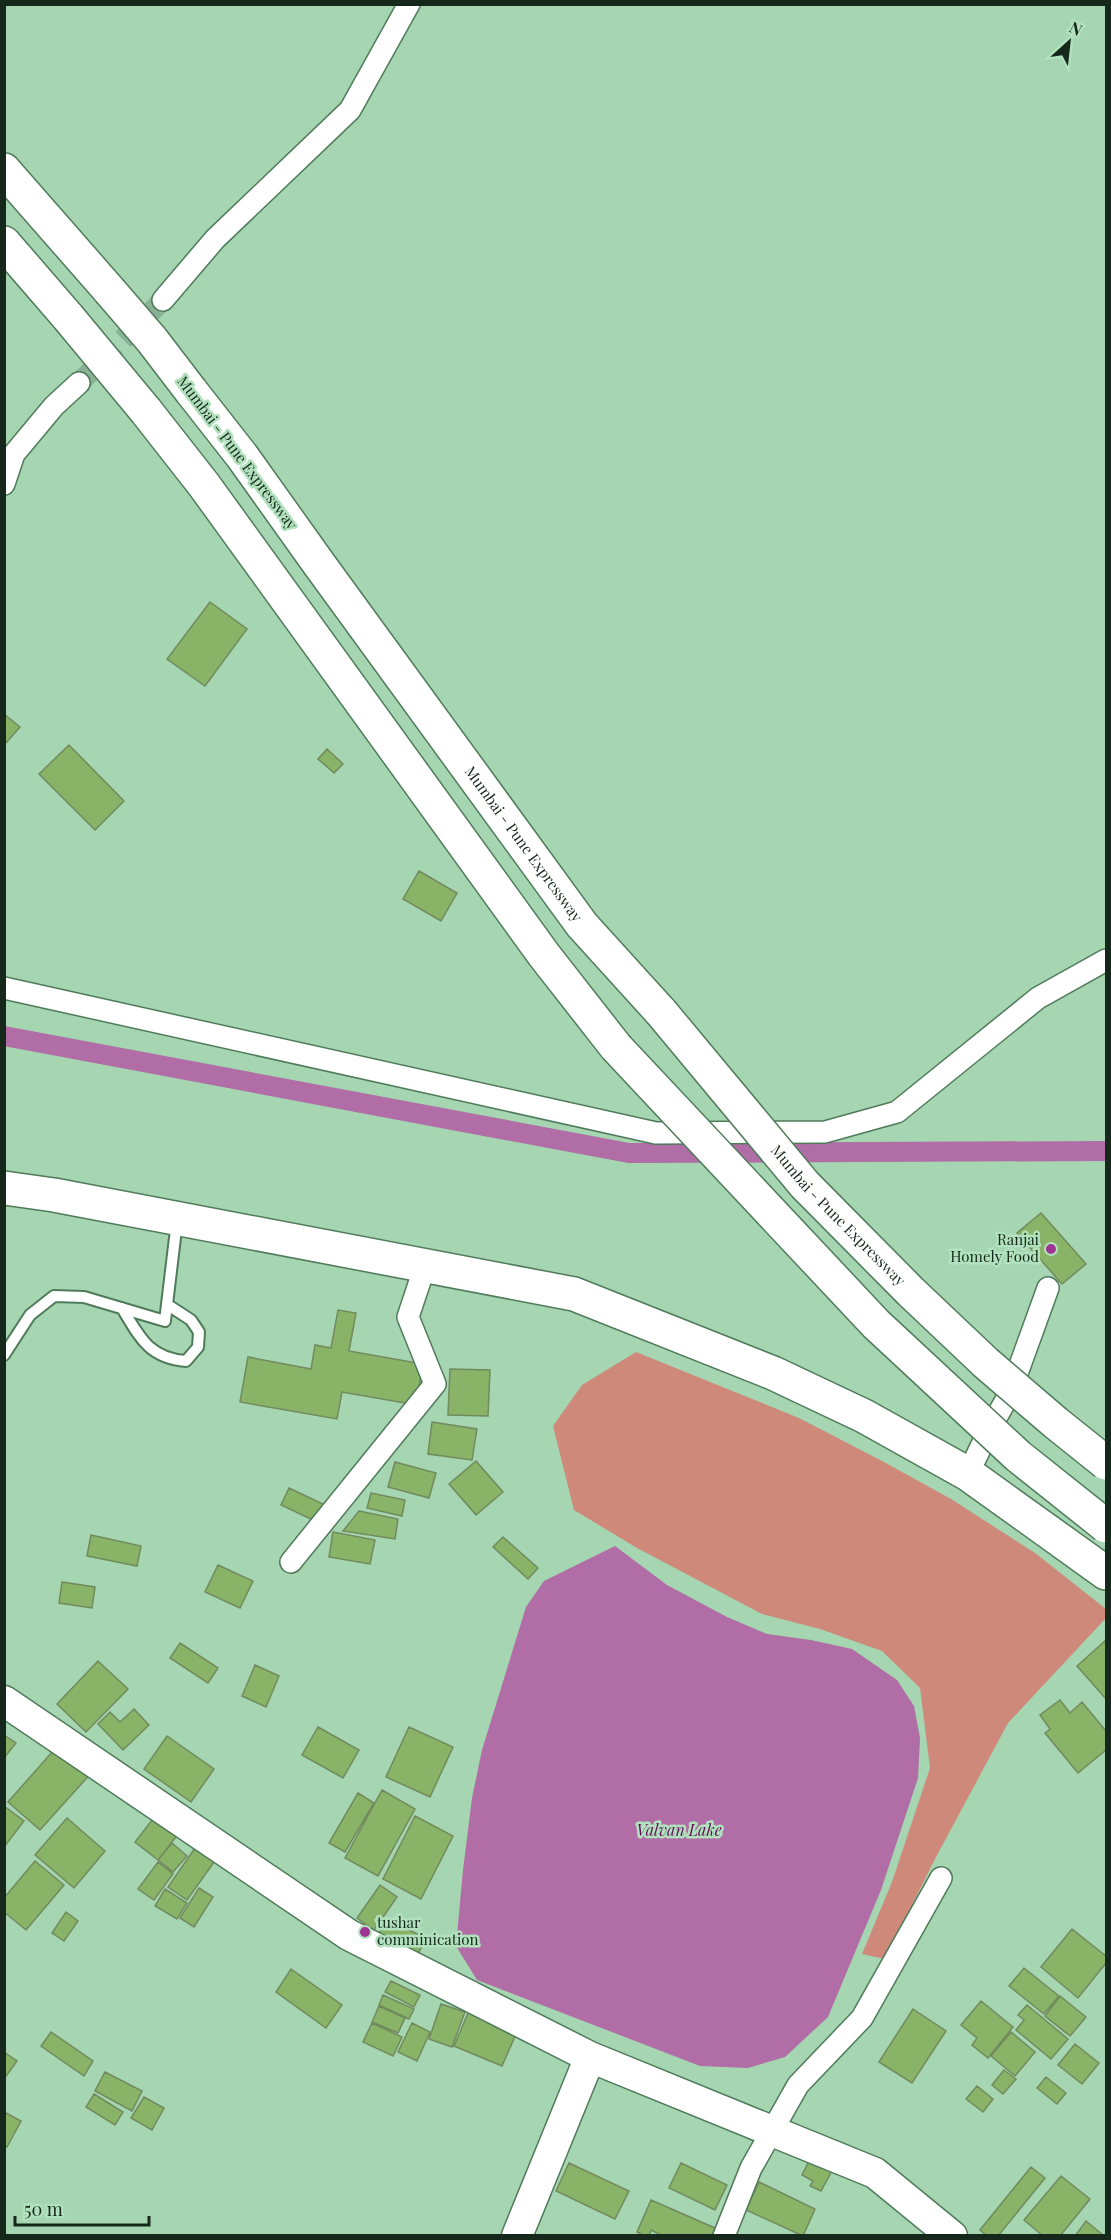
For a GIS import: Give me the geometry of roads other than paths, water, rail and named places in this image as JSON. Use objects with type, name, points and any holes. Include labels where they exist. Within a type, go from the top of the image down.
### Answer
[{"type":"highway","name":"Mumbai - Pune Expressway","points":[[4,170],[109,290],[242,456],[582,925],[661,1012],[805,1185],[986,1364],[1056,1424],[1107,1463]]},
{"type":"highway","points":[[4,243],[146,411],[204,485],[537,945],[616,1047],[876,1324],[1018,1456],[1107,1526]]},
{"type":"highway","points":[[4,1188],[54,1195],[574,1294],[773,1372],[864,1416],[968,1474],[1107,1573]]},
{"type":"main road","points":[[4,1701],[349,1935],[590,2057],[875,2173],[952,2235]]},
{"type":"main road","points":[[518,2235],[590,2057]]},
{"type":"street","points":[[163,300],[215,239],[350,111],[409,4]]},
{"type":"street","points":[[4,484],[9,448],[79,382]]},
{"type":"street","points":[[4,988],[656,1133],[825,1132],[897,1112],[1038,998],[1107,960]]},
{"type":"street","points":[[291,1562],[435,1384],[408,1317],[425,1266]]},
{"type":"street","points":[[968,1474],[1010,1393],[1047,1287]]},
{"type":"street","points":[[724,2235],[751,2168],[770,2131],[798,2085],[862,2018],[941,1878]]},
{"type":"lane","points":[[4,1355],[30,1315],[54,1296],[84,1297],[165,1321],[177,1218]]},
{"type":"lane","points":[[122,1308],[148,1348],[168,1359],[186,1361],[198,1347],[199,1332],[191,1320],[168,1305]]},
{"type":"water","name":"Valvan Lake","points":[[615,1546],[667,1585],[727,1617],[767,1634],[852,1649],[897,1680],[914,1706],[920,1738],[918,1778],[881,1890],[828,2017],[785,2057],[748,2068],[700,2066],[477,1980],[456,1946],[472,1798],[482,1750],[526,1607],[544,1581]]},
{"type":"waterway","points":[[4,1036],[629,1153],[1106,1151]]},
{"type":"tunnel","points":[[79,383],[163,300]]},
{"type":"place","name":"Ranjai Homely Food","points":[[1051,1249]]},
{"type":"place","name":"tushar comminication","points":[[365,1932]]}]
